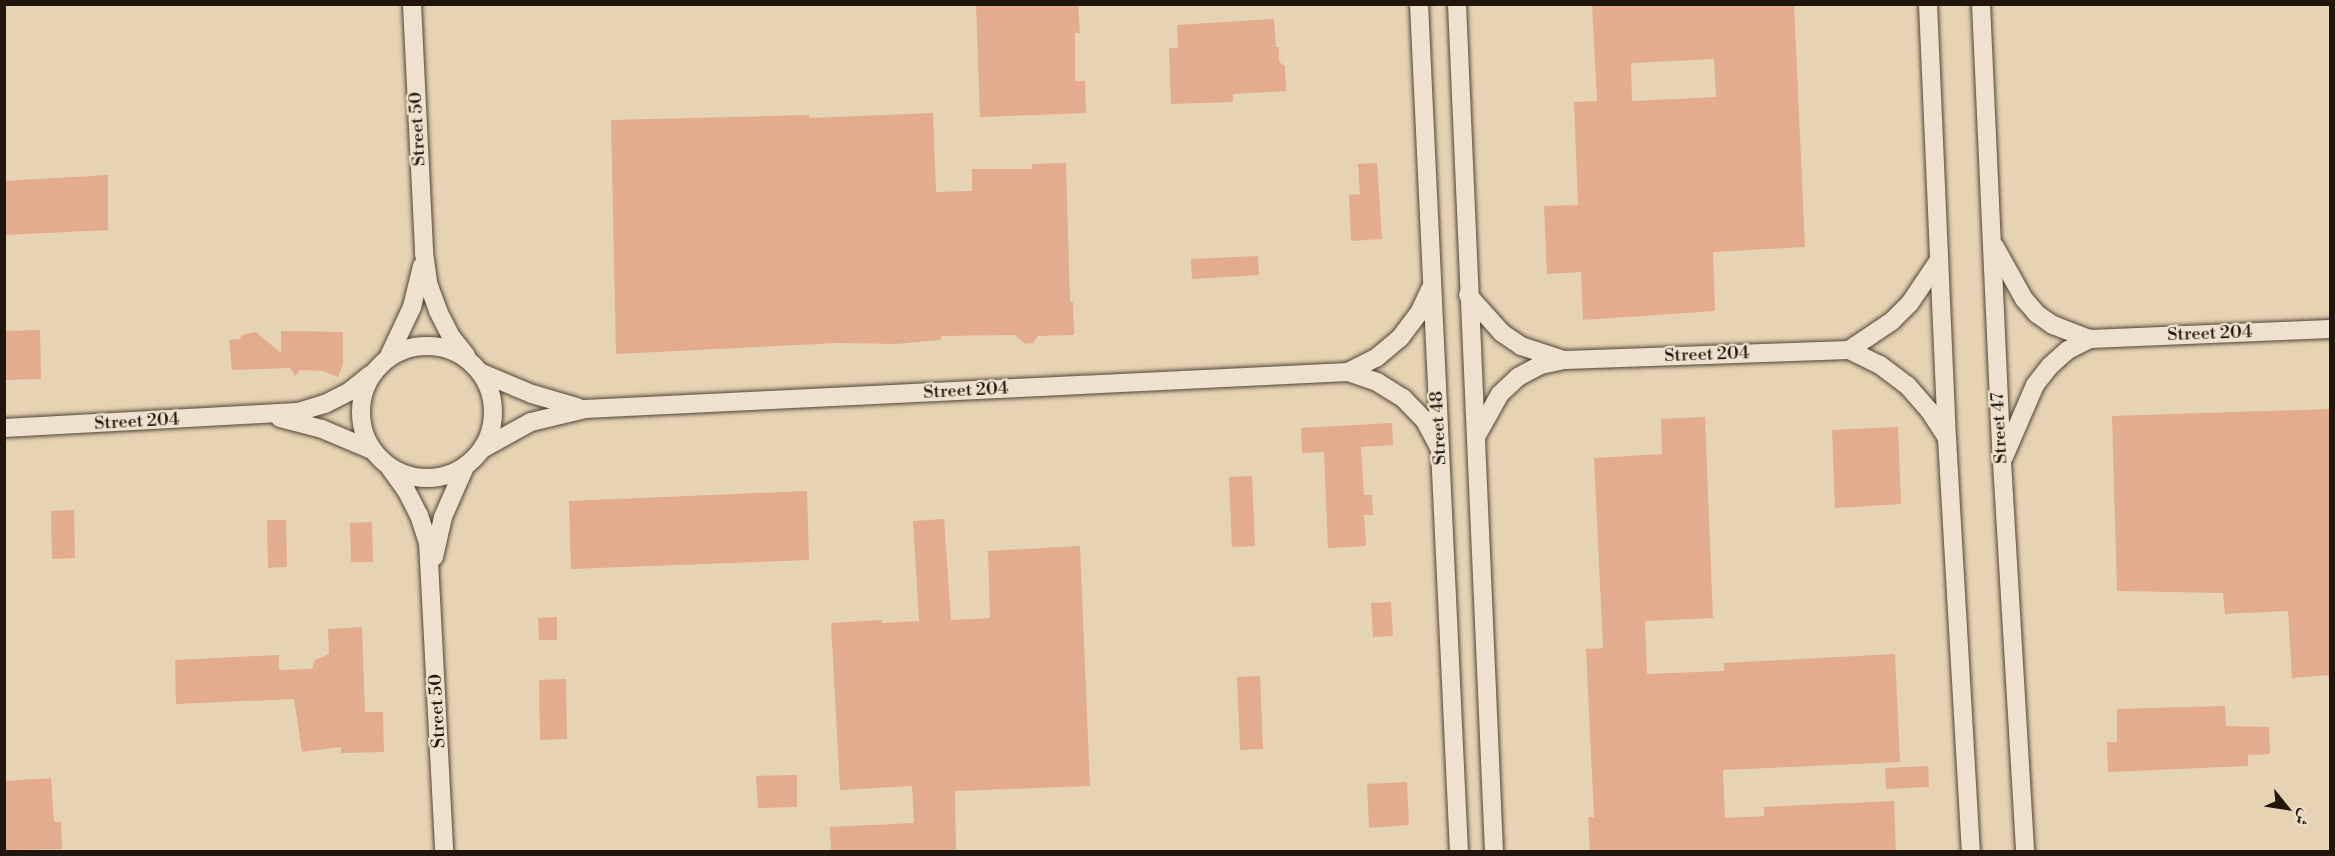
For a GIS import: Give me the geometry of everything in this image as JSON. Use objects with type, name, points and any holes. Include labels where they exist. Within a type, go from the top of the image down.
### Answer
[{"type":"street","name":"Street 50","points":[[412,4],[424,253],[428,283],[438,311],[453,338],[477,367]]},
{"type":"street","name":"Street 48","points":[[1419,4],[1459,852]]},
{"type":"street","name":"Street 48","points":[[1457,4],[1494,852]]},
{"type":"street","points":[[1928,4],[1947,438],[1971,852]]},
{"type":"street","name":"Street 47","points":[[1981,4],[2002,462],[2025,852]]},
{"type":"street","name":"Street 204","points":[[1992,241],[2024,299],[2037,314],[2053,325],[2090,339],[2331,329]]},
{"type":"street","name":"Street 50","points":[[388,358],[412,307],[424,253]]},
{"type":"street","points":[[1849,350],[1892,321],[1926,282],[1939,260]]},
{"type":"street","name":"Street 204","points":[[1348,372],[1376,358],[1400,338],[1419,313],[1432,284]]},
{"type":"street","name":"Street 204","points":[[1468,295],[1502,333],[1521,346],[1542,355],[1565,360]]},
{"type":"street","name":"Street 204","points":[[2002,462],[2035,385],[2050,366],[2068,350],[2090,339]]},
{"type":"street","points":[[430,345],[452,349],[477,367],[492,398],[492,424],[482,449],[465,467],[447,476],[427,478],[407,476],[389,467],[372,450],[363,431],[360,412],[363,392],[372,374],[388,358],[408,348],[430,345]]},
{"type":"street","name":"Street 204","points":[[1475,439],[1500,394],[1518,377],[1541,365],[1565,360],[1849,350],[1880,365],[1906,385],[1929,410],[1947,438]]},
{"type":"street","name":"Street 204","points":[[477,367],[532,394],[585,409]]},
{"type":"street","name":"Street 204","points":[[482,449],[531,422],[585,409],[1348,372],[1377,382],[1403,398],[1425,421],[1440,448]]},
{"type":"street","name":"Street 204","points":[[4,428],[270,416],[298,412],[325,404],[350,391],[372,374]]},
{"type":"street","name":"Street 204","points":[[270,416],[322,429],[372,450]]},
{"type":"street","name":"Street 50","points":[[389,467],[406,490],[419,515],[428,542],[444,852]]},
{"type":"street","name":"Street 50","points":[[431,570],[443,517],[465,467]]},
{"type":"building","points":[[976,4],[1078,4],[1080,33],[1075,33],[1075,81],[1085,81],[1086,113],[980,117]]},
{"type":"building","points":[[1592,4],[1794,4],[1805,247],[1713,252],[1715,311],[1583,320],[1581,272],[1547,274],[1544,206],[1578,205],[1574,102],[1597,101]],"holes":[[[1714,59],[1716,97],[1632,101],[1631,63]]]},
{"type":"building","points":[[1274,19],[1279,62],[1285,66],[1286,91],[1233,94],[1233,102],[1171,104],[1169,48],[1178,48],[1177,25]]},
{"type":"building","points":[[933,113],[936,192],[972,191],[972,169],[1032,169],[1032,164],[1066,163],[1070,302],[1073,302],[1074,335],[1038,336],[1033,343],[1025,344],[1015,335],[941,336],[941,340],[897,344],[837,343],[616,354],[611,120],[809,115],[810,118]]},
{"type":"building","points":[[1377,163],[1382,239],[1351,241],[1349,195],[1360,194],[1358,164]]},
{"type":"building","points":[[108,175],[108,230],[4,235],[4,181]]},
{"type":"building","points":[[1258,256],[1259,275],[1192,279],[1191,259]]},
{"type":"building","points":[[40,330],[41,379],[4,380],[4,331]]},
{"type":"building","points":[[281,331],[343,332],[343,364],[338,377],[323,371],[300,370],[295,376],[290,368],[232,370],[229,340],[240,339],[242,335],[256,332],[281,353]]},
{"type":"building","points":[[2331,409],[2331,675],[2292,678],[2288,611],[2225,614],[2223,593],[2117,591],[2112,416]]},
{"type":"building","points":[[1705,417],[1713,618],[1645,621],[1647,674],[1724,671],[1724,663],[1895,654],[1900,762],[1723,770],[1725,818],[1764,816],[1764,807],[1894,801],[1896,852],[1590,852],[1588,817],[1594,817],[1586,649],[1603,648],[1594,458],[1662,454],[1661,419]]},
{"type":"building","points":[[1392,423],[1393,445],[1361,447],[1364,495],[1372,495],[1373,515],[1364,515],[1366,546],[1328,548],[1324,452],[1302,453],[1301,428]]},
{"type":"building","points":[[1898,427],[1901,504],[1835,508],[1832,430]]},
{"type":"building","points":[[1252,476],[1255,546],[1232,547],[1229,477]]},
{"type":"building","points":[[807,491],[809,560],[571,569],[569,501]]},
{"type":"building","points":[[74,510],[75,558],[52,559],[51,511]]},
{"type":"building","points":[[944,519],[951,620],[990,618],[988,551],[1080,546],[1090,786],[955,791],[956,852],[831,852],[830,827],[914,823],[912,786],[840,790],[831,623],[882,620],[882,623],[919,621],[913,521]]},
{"type":"building","points":[[267,520],[286,520],[287,567],[268,568]]},
{"type":"building","points":[[372,522],[373,562],[351,562],[350,523]]},
{"type":"building","points":[[1391,602],[1393,636],[1373,637],[1371,603]]},
{"type":"building","points":[[557,617],[557,640],[539,640],[538,618]]},
{"type":"building","points":[[362,627],[365,712],[383,712],[384,752],[341,753],[341,747],[302,752],[294,699],[176,704],[175,660],[279,655],[279,670],[312,669],[315,660],[329,654],[328,629]]},
{"type":"building","points":[[1260,676],[1263,749],[1240,750],[1237,677]]},
{"type":"building","points":[[566,679],[567,739],[540,740],[539,680]]},
{"type":"building","points":[[2225,706],[2226,726],[2269,727],[2270,754],[2248,755],[2248,766],[2108,772],[2107,742],[2117,742],[2117,709]]},
{"type":"building","points":[[1928,766],[1929,787],[1886,789],[1885,768]]},
{"type":"building","points":[[797,775],[797,807],[758,808],[756,776]]},
{"type":"building","points":[[51,778],[54,822],[61,822],[62,849],[4,850],[4,781]]},
{"type":"building","points":[[1407,782],[1409,825],[1369,828],[1367,784]]}]
